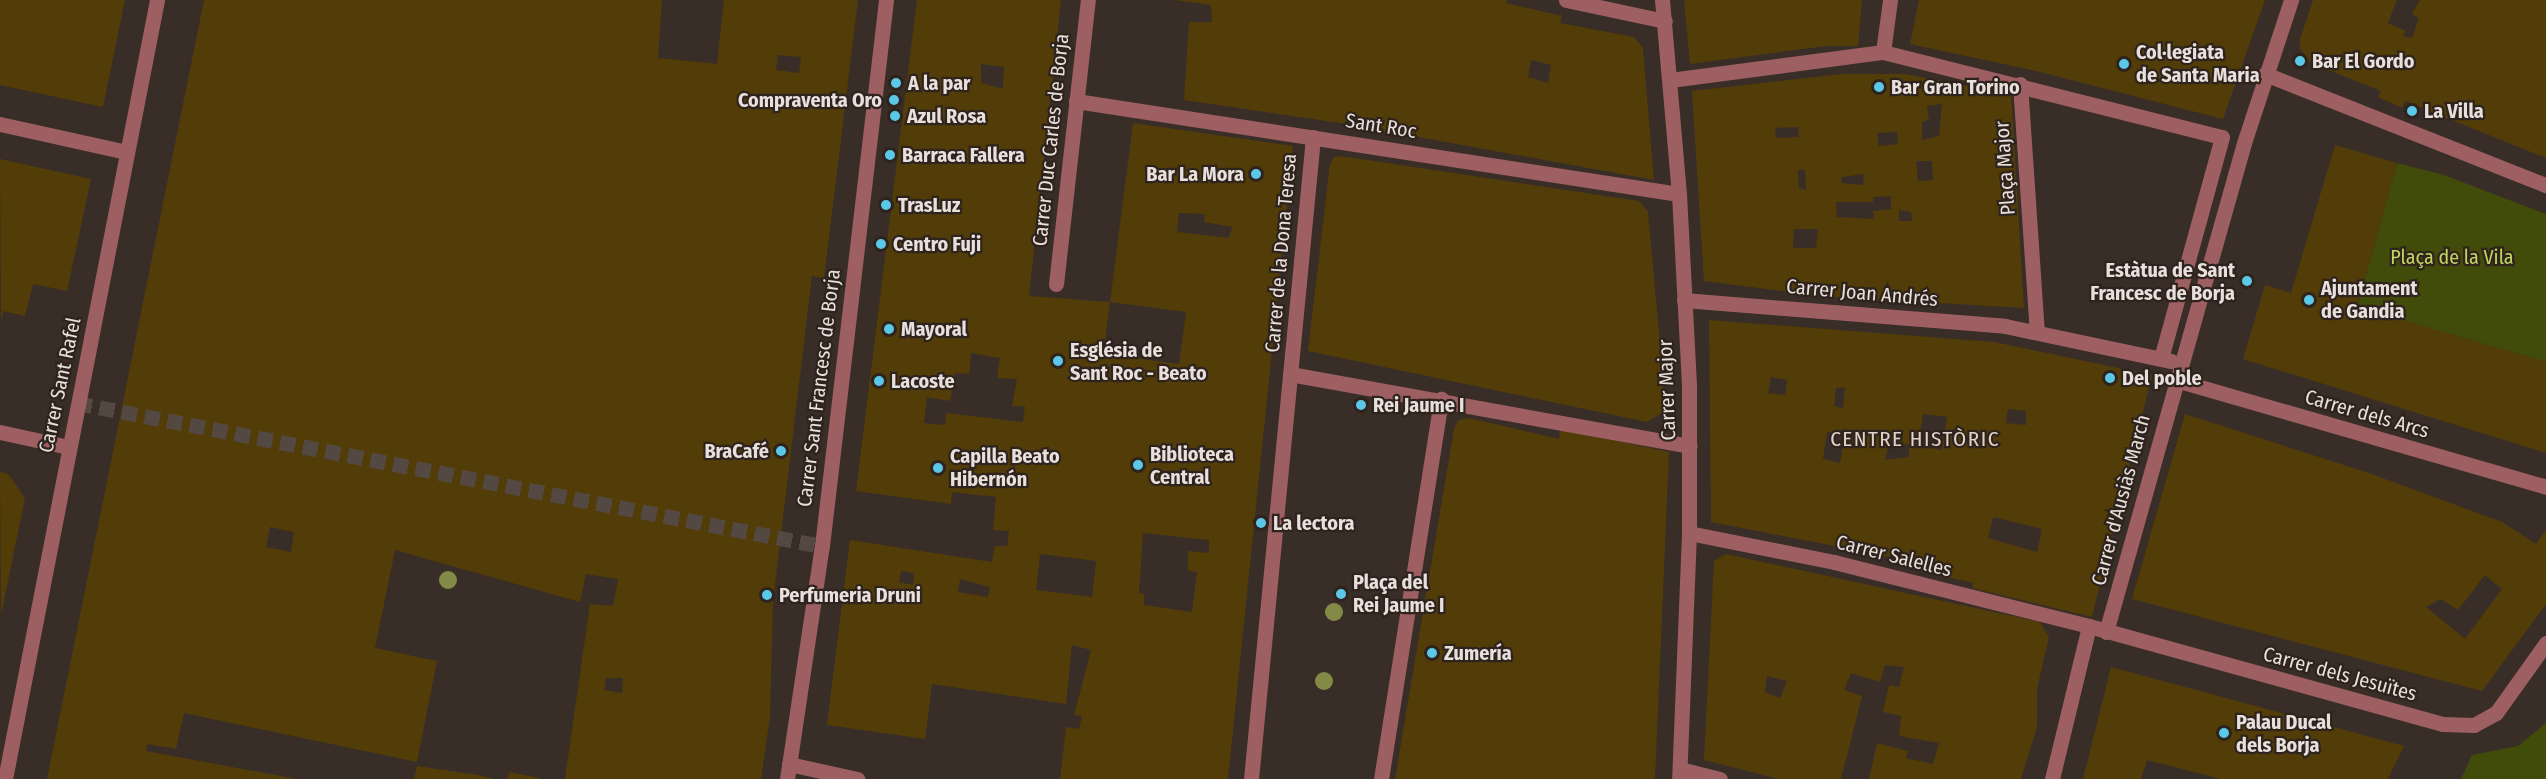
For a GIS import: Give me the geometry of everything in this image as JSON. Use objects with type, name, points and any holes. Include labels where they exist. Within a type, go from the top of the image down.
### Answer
[{"type":"street","name":"Carrer Sant Rafel","points":[[5,779],[157,0]]},
{"type":"street","name":"Carrer Sant Francesc de Borja","points":[[788,771],[822,546],[886,0]]},
{"type":"street","name":"Carrer Duc Carles de Borja","points":[[1056,284],[1088,0]]},
{"type":"street","points":[[1566,0],[1665,21]]},
{"type":"street","name":"Carrer Major","points":[[1662,0],[1679,194],[1690,446],[1689,533],[1679,774]]},
{"type":"street","points":[[1883,52],[1890,0]]},
{"type":"street","points":[[2175,380],[2265,74],[2291,0]]},
{"type":"street","points":[[1670,80],[1883,52],[2020,84],[2244,143]]},
{"type":"street","points":[[2265,74],[2546,185]]},
{"type":"street","name":"Plaça Major","points":[[2020,84],[2037,331]]},
{"type":"street","name":"Sant Roc","points":[[1076,101],[1679,194]]},
{"type":"street","points":[[0,124],[126,153]]},
{"type":"street","name":"Carrer de la Dona Teresa","points":[[1290,374],[1313,137]]},
{"type":"street","points":[[2161,359],[2222,137]]},
{"type":"street","name":"Carrer Joan Andrés","points":[[1684,300],[2037,331]]},
{"type":"street","points":[[2037,331],[2180,363]]},
{"type":"street","points":[[1251,779],[1290,374],[1441,399],[1690,446]]},
{"type":"street","name":"Carrer dels Arcs","points":[[2175,380],[2546,487]]},
{"type":"street","name":"Carrer d'Ausiàs March","points":[[2106,632],[2175,380]]},
{"type":"street","points":[[1381,779],[1441,399]]},
{"type":"street","points":[[0,432],[68,447]]},
{"type":"street","name":"Carrer Salelles","points":[[1689,533],[1834,562],[2089,626]]},
{"type":"street","points":[[2052,779],[2089,626]]},
{"type":"street","name":"Carrer dels Jesuïtes","points":[[2089,626],[2431,721],[2464,724],[2474,724],[2496,713],[2546,643]]},
{"type":"street","points":[[788,771],[857,779]]},
{"type":"street","points":[[1679,774],[1720,779]]},
{"type":"green space","name":"Plaça de la Vila","points":[[2397,163],[2444,175],[2546,214],[2546,362],[2357,307]]},
{"type":"green space","points":[[2546,723],[2546,779],[2461,779],[2472,755],[2518,746]]},
{"type":"building","points":[[0,0],[125,0],[103,107],[0,85]]},
{"type":"building","points":[[204,0],[662,0],[658,58],[717,64],[724,0],[858,0],[824,278],[812,276],[773,601],[770,717],[761,779],[565,779],[590,604],[613,606],[618,579],[586,574],[580,602],[395,550],[375,648],[437,661],[417,762],[184,713],[176,749],[147,744],[146,751],[297,779],[47,779]],"holes":[[[778,55],[801,57],[799,73],[776,70]],[[270,527],[294,532],[291,552],[266,547]],[[606,678],[623,678],[622,693],[604,690]]]},
{"type":"building","points":[[917,0],[1061,0],[1029,296],[1110,302],[1133,123],[1293,146],[1228,779],[1060,779],[1066,727],[1079,729],[1082,716],[1074,715],[1091,650],[1072,645],[1066,704],[932,684],[925,739],[827,725],[850,540],[992,562],[995,546],[1007,546],[1009,531],[993,530],[996,497],[952,492],[951,504],[856,491]],"holes":[[[981,64],[1004,67],[1003,89],[981,83]],[[1179,213],[1205,214],[1204,222],[1232,227],[1229,238],[1177,232]],[[1110,302],[1186,312],[1179,364],[1103,354]],[[971,353],[1000,358],[997,378],[1017,379],[1012,406],[1025,406],[1023,422],[946,413],[945,425],[924,423],[927,397],[950,401],[955,373],[969,374]],[[1143,533],[1209,540],[1209,553],[1188,551],[1188,571],[1197,572],[1192,612],[1144,605],[1144,594],[1139,593]],[[1040,554],[1096,561],[1092,597],[1036,590]],[[901,571],[914,573],[913,585],[899,582]],[[960,579],[990,587],[988,597],[958,592]]]},
{"type":"building","points":[[1175,0],[1507,0],[1506,3],[1562,16],[1560,23],[1634,37],[1643,48],[1654,180],[1347,124],[1184,100],[1189,22],[1212,22],[1211,5]],"holes":[[[1531,60],[1551,65],[1548,83],[1528,77]]]},
{"type":"building","points":[[1684,0],[1862,0],[1858,46],[1826,46],[1690,64]]},
{"type":"building","name":"Col·legiata de Santa Maria","points":[[1919,0],[2265,0],[2223,119],[2036,71],[1910,44]]},
{"type":"building","points":[[2313,0],[2397,0],[2388,23],[2406,31],[2403,36],[2412,38],[2419,18],[2412,14],[2420,0],[2546,0],[2546,158],[2405,101],[2402,108],[2378,97],[2381,91],[2311,63],[2300,49],[2300,39]]},
{"type":"building","points":[[1841,74],[1905,74],[2011,94],[2024,308],[1822,296],[1704,281],[1692,91]],"holes":[[[1942,104],[1939,136],[1922,140],[1922,122],[1929,120],[1927,106]],[[1798,127],[1799,137],[1776,138],[1775,128]],[[1897,132],[1898,144],[1879,146],[1877,133]],[[1916,161],[1932,161],[1933,180],[1918,181]],[[1798,170],[1805,170],[1806,190],[1799,188]],[[1864,174],[1863,185],[1841,183],[1842,177]],[[1891,196],[1891,209],[1873,211],[1874,219],[1837,217],[1836,202],[1873,202],[1874,197]],[[1899,210],[1911,212],[1912,221],[1899,221]],[[1794,229],[1818,229],[1816,248],[1793,248]]]},
{"type":"building","name":"Ajuntament de Gandia","points":[[2335,145],[2397,163],[2357,307],[2546,362],[2546,453],[2243,359],[2265,285],[2291,293]]},
{"type":"building","points":[[1341,156],[1639,201],[1648,212],[1663,376],[1663,412],[1647,422],[1308,351],[1330,164],[1334,157]]},
{"type":"building","points":[[0,159],[91,179],[67,291],[33,284],[25,316],[3,311],[1,322]]},
{"type":"building","points":[[1709,320],[1994,342],[2152,375],[2092,617],[1972,588],[1974,583],[1899,566],[1901,559],[1711,522]],"holes":[[[1771,377],[1787,380],[1785,395],[1768,393]],[[1845,387],[1843,408],[1834,406],[1836,388]],[[2008,409],[2026,411],[2026,425],[2006,423]],[[1923,414],[1947,417],[1942,450],[1918,446]],[[1827,432],[1845,434],[1840,463],[1823,459]],[[1889,441],[1909,445],[1909,457],[1885,460]],[[1993,517],[2042,529],[2037,552],[1988,538]]]},
{"type":"building","points":[[2185,414],[2369,473],[2502,522],[2536,544],[2546,530],[2546,604],[2482,691],[2132,599]],"holes":[[[2485,575],[2502,589],[2465,639],[2426,607],[2441,599],[2458,610]]]},
{"type":"building","points":[[1469,418],[1559,439],[1560,429],[1669,452],[1655,779],[1395,779],[1454,429],[1458,420]]},
{"type":"building","points":[[0,472],[8,474],[25,498],[1,615]]},
{"type":"building","points":[[1726,554],[2040,622],[2049,637],[2037,689],[2037,727],[2021,779],[1869,779],[1877,743],[1908,751],[1906,758],[1933,764],[1939,743],[1899,736],[1901,716],[1883,712],[1889,685],[1899,687],[1904,667],[1885,665],[1880,682],[1851,673],[1844,690],[1862,696],[1841,779],[1779,779],[1704,760],[1714,561]],"holes":[[[1767,676],[1787,681],[1780,698],[1765,692]]]},
{"type":"building","name":"Palau Ducal dels Borja","points":[[2111,667],[2404,746],[2388,779],[2221,779],[2147,760],[2141,779],[2083,779]]},
{"type":"building","points":[[417,766],[478,775],[494,779],[414,779]]},
{"type":"building","points":[[509,772],[539,778],[539,779],[508,779]]},
{"type":"tunnel","points":[[77,403],[822,546]]},
{"type":"place","name":"Bar El Gordo","points":[[2300,61]]},
{"type":"place","name":"Col·legiata de Santa Maria","points":[[2124,64]]},
{"type":"place","name":"A la par","points":[[896,83]]},
{"type":"place","name":"Bar Gran Torino","points":[[1879,87]]},
{"type":"place","name":"Compraventa Oro","points":[[894,100]]},
{"type":"place","name":"La Villa","points":[[2412,111]]},
{"type":"place","name":"Azul Rosa","points":[[895,116]]},
{"type":"place","name":"Barraca Fallera","points":[[890,155]]},
{"type":"place","name":"Bar La Mora","points":[[1256,174]]},
{"type":"place","name":"TrasLuz","points":[[886,205]]},
{"type":"place","name":"Centro Fuji","points":[[881,244]]},
{"type":"place","name":"Estàtua de Sant Francesc de Borja","points":[[2247,281]]},
{"type":"place","name":"Ajuntament de Gandia","points":[[2309,300]]},
{"type":"place","name":"Mayoral","points":[[889,329]]},
{"type":"place","name":"Església de Sant Roc - Beato","points":[[1058,361]]},
{"type":"place","name":"Del poble","points":[[2110,378]]},
{"type":"place","name":"Lacoste","points":[[879,381]]},
{"type":"place","name":"Rei Jaume I","points":[[1361,405]]},
{"type":"place","name":"BraCafé","points":[[781,451]]},
{"type":"place","name":"Biblioteca Central","points":[[1138,465]]},
{"type":"place","name":"Capilla Beato Hibernón","points":[[938,468]]},
{"type":"place","name":"La lectora","points":[[1261,523]]},
{"type":"place","name":"Plaça del Rei Jaume I","points":[[1341,594]]},
{"type":"place","name":"Perfumeria Druni","points":[[767,595]]},
{"type":"place","name":"Zumería","points":[[1432,653]]},
{"type":"place","name":"Palau Ducal dels Borja","points":[[2224,733]]},
{"type":"district","name":"CENTRE HISTÒRIC","points":[[1915,439]]}]
